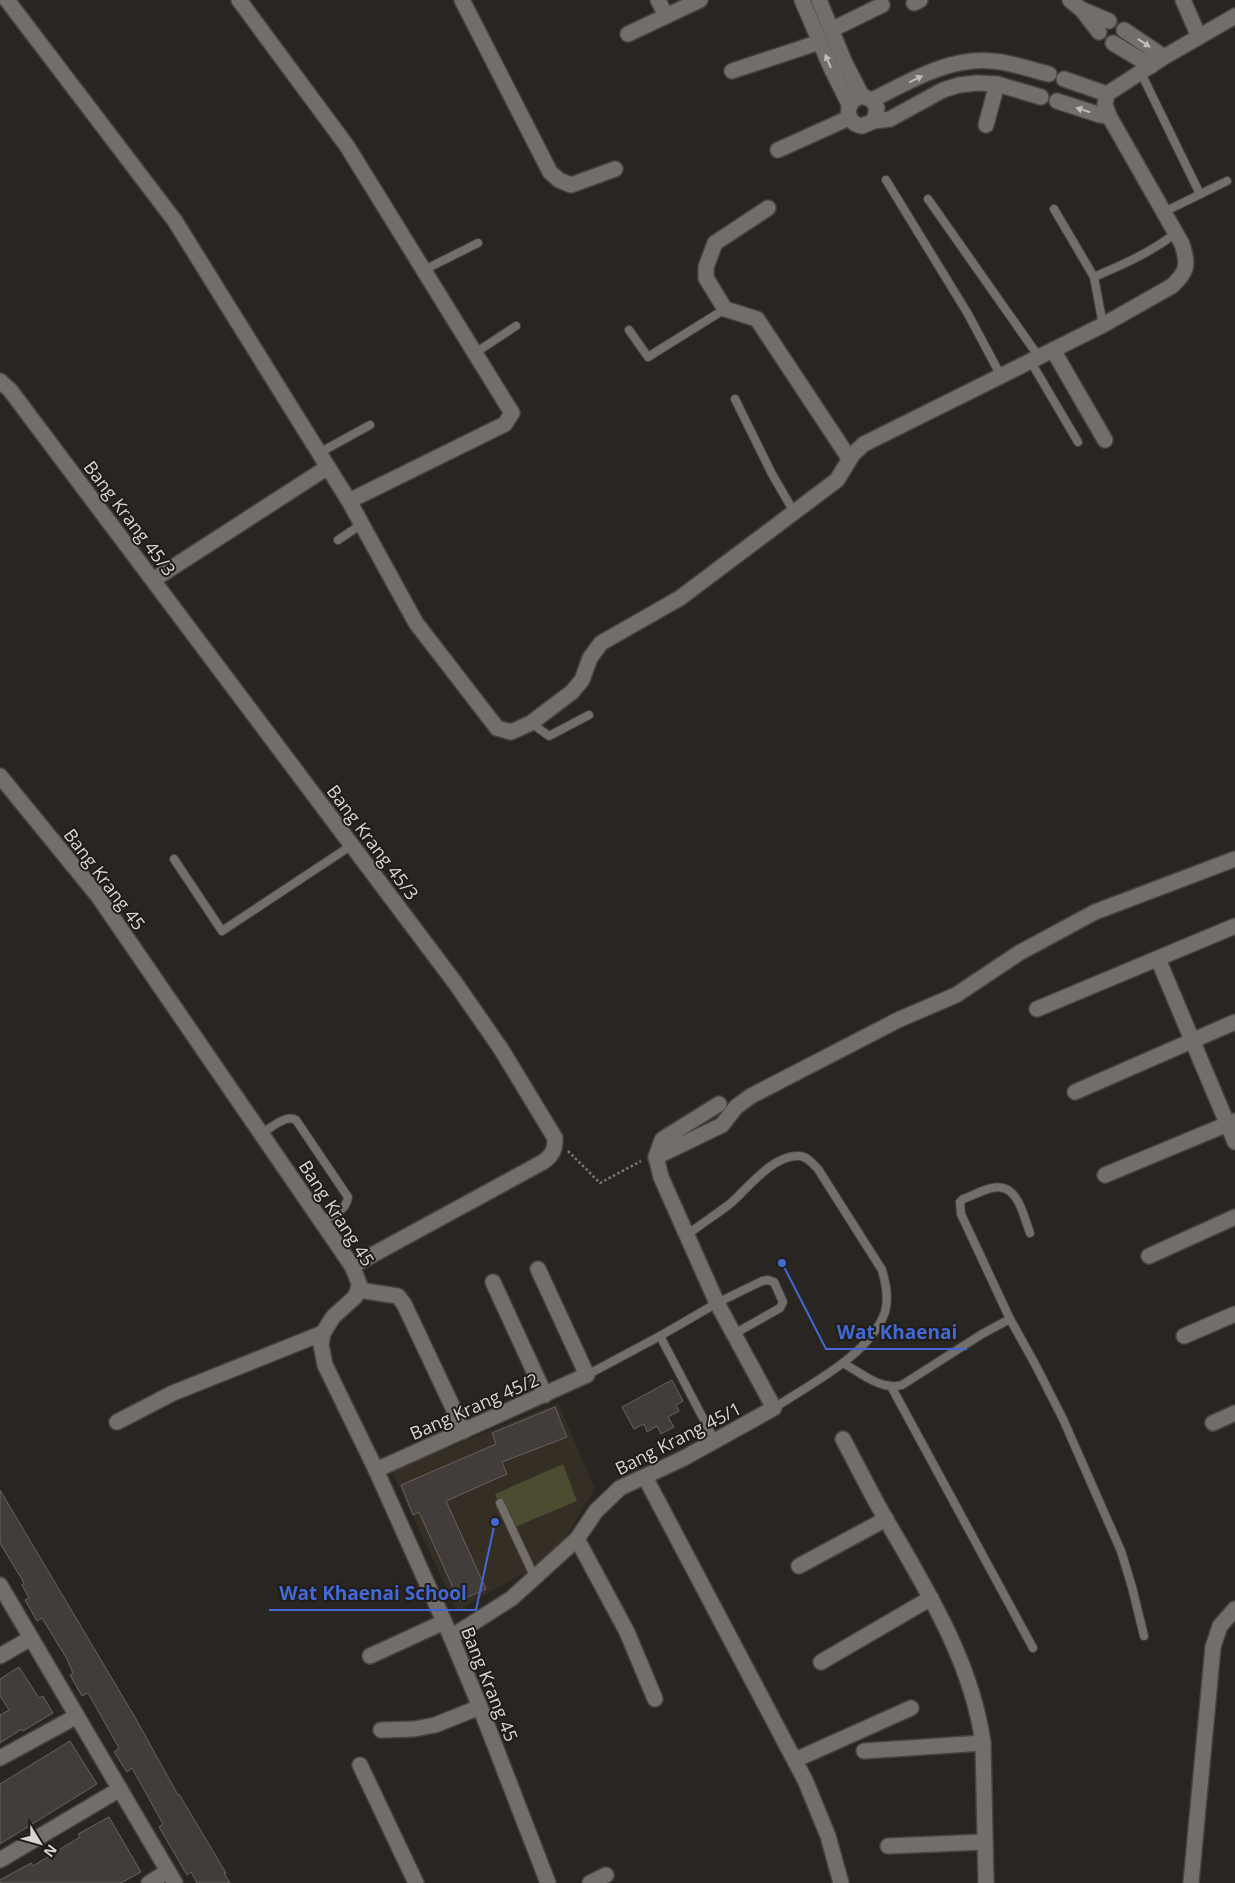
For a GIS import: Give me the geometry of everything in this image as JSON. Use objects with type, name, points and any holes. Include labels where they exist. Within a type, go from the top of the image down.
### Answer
[{"type":"street","points":[[7,0],[175,221],[349,501],[416,623],[496,728],[511,732],[531,723],[572,692],[582,680],[590,658],[601,643],[680,598],[837,480],[850,458],[864,444],[1104,325],[1172,286],[1186,269],[1187,258],[1164,212],[1109,116],[1105,104],[1107,94],[1146,70],[1164,56],[1235,17]]},
{"type":"street","points":[[239,0],[347,146],[512,413],[510,420],[505,424],[349,501]]},
{"type":"street","points":[[462,0],[550,172],[559,180],[571,185],[615,169]]},
{"type":"street","points":[[658,0],[666,16]]},
{"type":"street","points":[[628,34],[700,0]]},
{"type":"street","points":[[802,0],[820,42],[858,105],[877,108],[874,121]]},
{"type":"street","points":[[778,150],[858,105],[935,70],[955,64],[991,61],[1044,73],[1037,96],[997,84],[977,83],[959,86],[944,90],[890,119],[874,121],[862,126],[854,123],[858,105],[819,0]]},
{"type":"street","points":[[1182,0],[1199,37]]},
{"type":"street","points":[[831,30],[882,5]]},
{"type":"street","points":[[1076,5],[1104,27]]},
{"type":"street","points":[[1124,30],[1164,56]]},
{"type":"street","points":[[732,71],[820,42]]},
{"type":"street","points":[[1113,42],[1146,70]]},
{"type":"street","points":[[955,64],[959,86]]},
{"type":"street","points":[[1064,79],[1107,94]]},
{"type":"street","points":[[986,125],[997,84]]},
{"type":"street","points":[[1057,101],[1100,115],[1109,116]]},
{"type":"street","points":[[768,208],[715,243],[706,267],[706,278],[725,309],[757,319],[850,458]]},
{"type":"street","points":[[1053,350],[1105,440]]},
{"type":"street","name":"Bang Krang 45/3","points":[[0,381],[10,390],[456,984],[501,1049],[554,1138]]},
{"type":"street","points":[[153,580],[328,467]]},
{"type":"street","name":"Bang Krang 45","points":[[0,776],[98,896],[352,1266],[359,1283],[358,1290],[355,1297],[333,1317],[323,1333],[321,1345],[325,1365],[376,1470],[444,1622],[480,1707],[548,1883]]},
{"type":"street","points":[[656,1155],[722,1125],[741,1102],[765,1087],[898,1020],[956,995],[1019,953],[1096,912],[1235,859]]},
{"type":"street","points":[[1037,1009],[1235,926]]},
{"type":"street","points":[[1158,959],[1231,1122],[1235,1142]]},
{"type":"street","points":[[1076,1092],[1235,1022]]},
{"type":"street","points":[[719,1104],[666,1136],[662,1140],[656,1155],[661,1177],[717,1303],[774,1408]]},
{"type":"street","points":[[1105,1175],[1231,1122]]},
{"type":"street","points":[[352,1266],[543,1162],[551,1156],[554,1148],[554,1138]]},
{"type":"street","points":[[1149,1256],[1235,1217]]},
{"type":"street","points":[[538,1269],[587,1375]]},
{"type":"street","points":[[494,1282],[545,1395]]},
{"type":"street","points":[[358,1290],[398,1296],[404,1304],[464,1431]]},
{"type":"street","points":[[1184,1336],[1235,1314]]},
{"type":"street","points":[[117,1422],[173,1393],[323,1333]]},
{"type":"street","name":"Bang Krang 45/2","points":[[376,1470],[587,1375]]},
{"type":"street","name":"Bang Krang 45/1","points":[[450,1636],[512,1598],[535,1578],[577,1539],[596,1511],[620,1488],[715,1441],[774,1408]]},
{"type":"street","points":[[1213,1423],[1235,1413]]},
{"type":"street","points":[[843,1439],[931,1598],[957,1652],[973,1696],[980,1721],[983,1743],[986,1883]]},
{"type":"street","points":[[645,1476],[795,1760],[828,1836],[841,1883]]},
{"type":"street","points":[[799,1566],[886,1519]]},
{"type":"street","points":[[577,1539],[627,1632],[655,1699]]},
{"type":"street","points":[[0,1584],[172,1877],[149,1883]]},
{"type":"street","points":[[821,1662],[931,1598]]},
{"type":"street","points":[[1190,1883],[1213,1647],[1220,1626],[1235,1609]]},
{"type":"street","points":[[370,1656],[444,1622]]},
{"type":"street","points":[[0,1656],[32,1638]]},
{"type":"street","points":[[381,1730],[414,1729],[436,1725],[480,1707]]},
{"type":"street","points":[[795,1760],[911,1708]]},
{"type":"street","points":[[0,1758],[77,1716]]},
{"type":"street","points":[[864,1751],[983,1743]]},
{"type":"street","points":[[360,1765],[416,1883]]},
{"type":"street","points":[[0,1860],[120,1789]]},
{"type":"street","points":[[888,1846],[985,1842]]},
{"type":"street","points":[[590,1883],[606,1875]]},
{"type":"lane","points":[[1146,70],[1200,194]]},
{"type":"lane","points":[[886,180],[930,251],[1001,376]]},
{"type":"lane","points":[[1164,212],[1228,181]]},
{"type":"lane","points":[[928,199],[1035,359],[1078,442]]},
{"type":"lane","points":[[1054,208],[1094,277],[1104,325]]},
{"type":"lane","points":[[1094,277],[1155,249],[1176,234]]},
{"type":"lane","points":[[424,270],[478,243]]},
{"type":"lane","points":[[629,330],[648,356],[725,309]]},
{"type":"lane","points":[[475,353],[516,326]]},
{"type":"lane","points":[[736,400],[772,474],[794,512]]},
{"type":"lane","points":[[319,452],[370,425]]},
{"type":"lane","points":[[338,540],[362,524]]},
{"type":"lane","points":[[531,723],[549,736],[588,715]]},
{"type":"lane","points":[[174,859],[222,931],[352,845]]},
{"type":"lane","points":[[262,1133],[287,1118],[296,1120],[302,1127],[348,1197],[347,1204],[343,1210],[322,1221]]},
{"type":"lane","name":"Bang Krang 45/1","points":[[687,1234],[729,1204],[757,1176],[777,1162],[799,1156],[812,1162],[818,1169],[882,1270],[886,1284],[886,1310],[879,1325],[867,1341],[843,1363],[774,1408]]},
{"type":"lane","points":[[1030,1233],[1016,1196],[1009,1190],[1002,1187],[992,1188],[963,1199],[960,1202],[961,1214],[1010,1319],[1063,1419],[1120,1551],[1132,1587],[1144,1636]]},
{"type":"lane","points":[[587,1375],[717,1303],[762,1281],[774,1282],[783,1302],[780,1308],[734,1334]]},
{"type":"lane","points":[[843,1363],[884,1386],[892,1388],[902,1385],[982,1334],[1010,1319]]},
{"type":"lane","points":[[660,1336],[715,1441]]},
{"type":"lane","points":[[892,1388],[1033,1648]]},
{"type":"lane","points":[[500,1502],[535,1578]]},
{"type":"path","points":[[554,1138],[600,1183],[656,1155]]},
{"type":"shaded area","points":[[558,1403],[595,1489],[554,1556],[457,1611],[392,1471]]},
{"type":"green space","points":[[563,1464],[577,1501],[510,1529],[495,1494]]},
{"type":"building","points":[[672,1380],[683,1401],[676,1405],[679,1411],[668,1417],[674,1427],[661,1434],[657,1426],[647,1432],[644,1424],[634,1429],[622,1407]]},
{"type":"building","points":[[555,1407],[567,1437],[502,1462],[507,1474],[446,1501],[486,1589],[459,1601],[419,1512],[413,1515],[401,1485],[496,1444],[492,1433]]},
{"type":"building","points":[[0,1490],[136,1719],[178,1795],[226,1873],[224,1873],[230,1883],[197,1883],[191,1872],[187,1875],[159,1827],[163,1824],[132,1768],[127,1772],[114,1752],[119,1748],[88,1693],[82,1696],[70,1675],[73,1673],[67,1659],[42,1618],[37,1621],[25,1600],[29,1598],[22,1585],[24,1583],[0,1543]]},
{"type":"building","points":[[19,1667],[39,1698],[43,1696],[53,1713],[0,1743],[0,1715],[9,1710],[0,1696],[0,1679]]},
{"type":"building","points":[[70,1741],[97,1784],[0,1844],[0,1784]]},
{"type":"building","points":[[109,1817],[141,1872],[121,1883],[0,1883],[0,1880],[31,1863],[33,1866],[80,1837],[78,1834]]},
{"type":"place","name":"Wat Khaenai","points":[[782,1263]]},
{"type":"place","name":"Wat Khaenai School","points":[[495,1522]]}]
